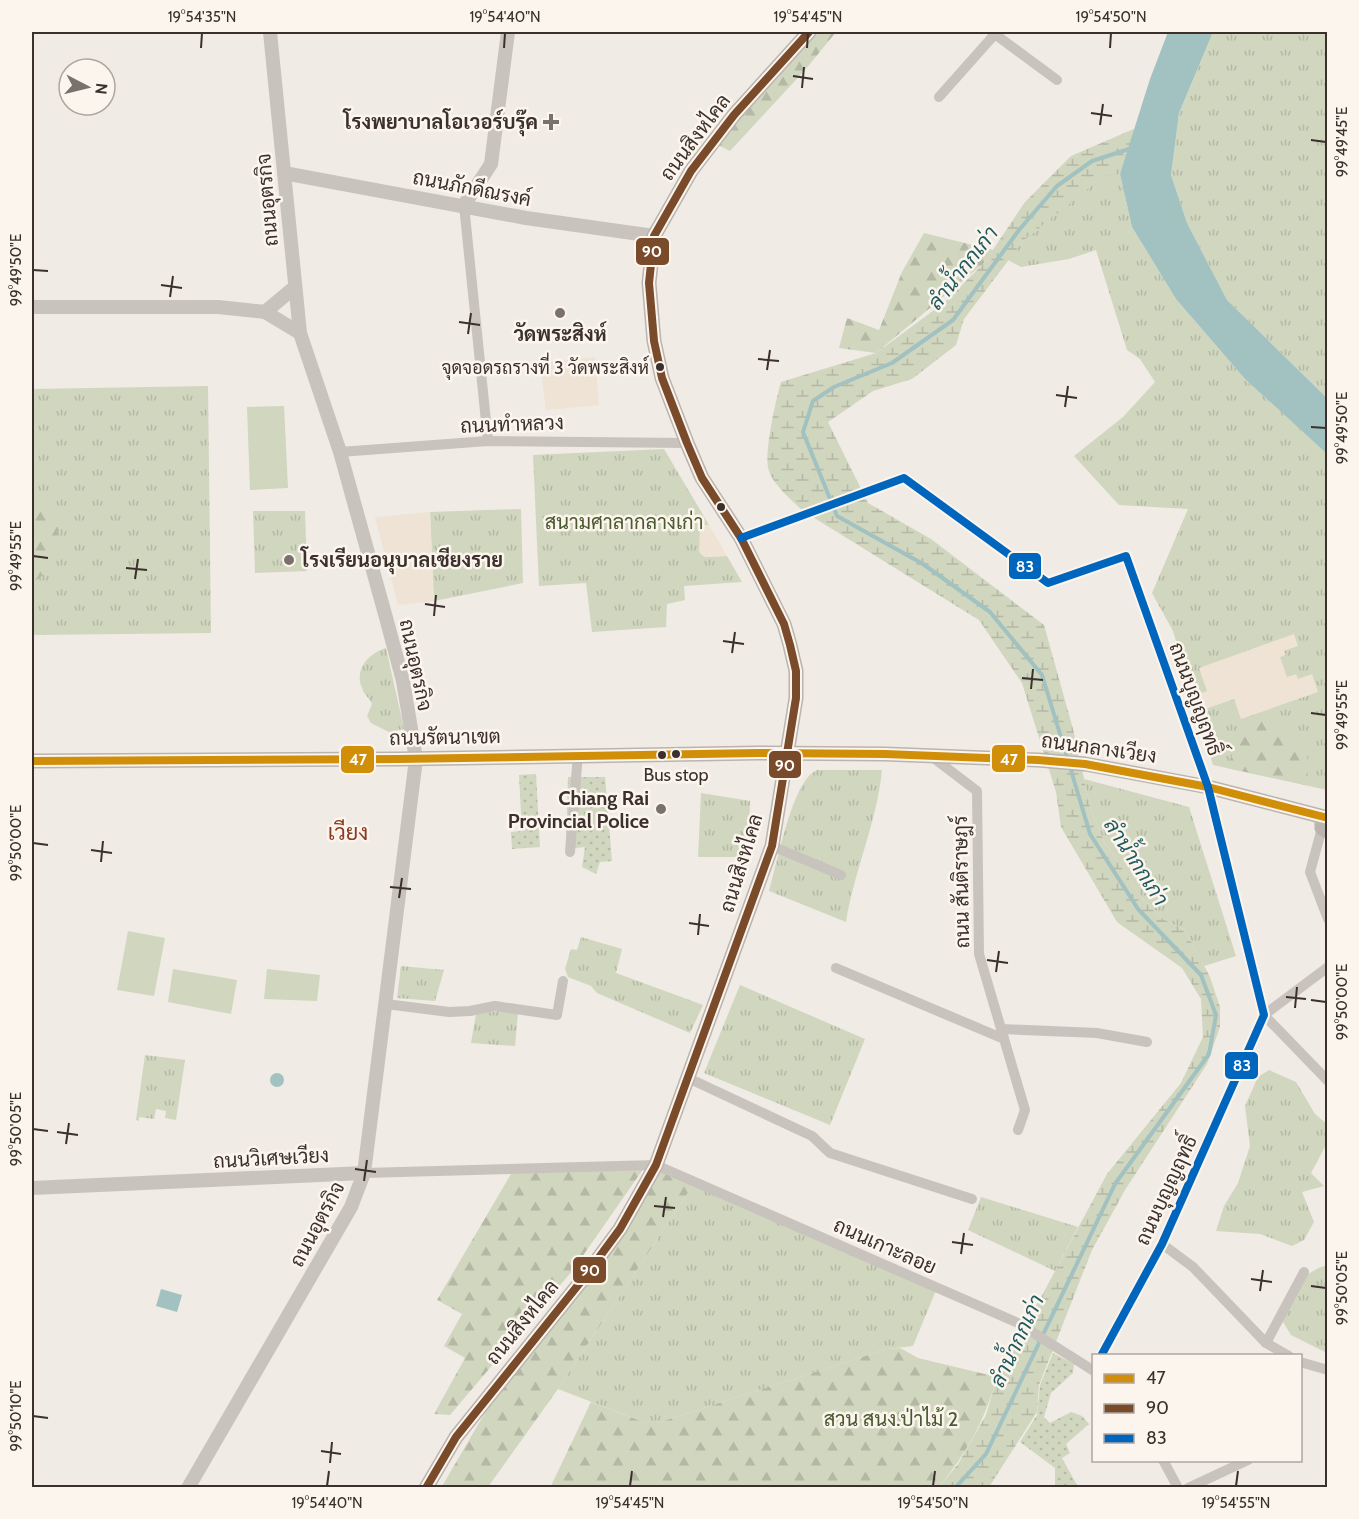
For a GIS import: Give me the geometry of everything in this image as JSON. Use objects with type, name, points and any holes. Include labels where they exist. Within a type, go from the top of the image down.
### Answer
[{"type":"main road","name":"ถนนสิงหไคล","points":[[426,1488],[456,1437],[620,1230],[656,1165],[772,846],[796,698],[796,671],[784,624],[741,538],[702,478],[662,378],[654,341],[649,283],[654,236],[691,171],[734,116],[809,32]]},
{"type":"main road","name":"ถนนรัตนาเขต","points":[[32,761],[416,759],[578,754],[788,753]]},
{"type":"main road","name":"ถนนกลางเวียง","points":[[788,753],[931,756],[1085,764],[1208,787],[1310,814],[1326,826]]},
{"type":"main road","points":[[1310,814],[1328,807]]},
{"type":"street","name":"ถนนอุตรกิจ","points":[[188,1488],[351,1207],[364,1173],[416,759],[403,681],[340,452],[300,333],[270,32]]},
{"type":"street","points":[[488,441],[464,205],[491,164],[508,32]]},
{"type":"street","points":[[939,98],[993,33],[1058,80]]},
{"type":"street","name":"ถนนภักดีณรงค์","points":[[284,173],[526,218],[654,236]]},
{"type":"street","points":[[265,312],[295,288]]},
{"type":"street","points":[[32,307],[218,307],[265,312],[300,333]]},
{"type":"street","name":"ถนนทำหลวง","points":[[340,452],[488,441],[687,443]]},
{"type":"street","name":"ถนนบุญญฤทธิ์","points":[[741,538],[904,478],[1048,583],[1126,556],[1208,787],[1264,1015],[1162,1244],[1102,1354]]},
{"type":"street","points":[[570,852],[578,754]]},
{"type":"street","name":"ถนน สันติราษฎร์","points":[[931,756],[977,791],[979,954],[1024,1110],[1018,1130]]},
{"type":"street","points":[[1326,826],[1310,872],[1328,919]]},
{"type":"street","points":[[772,846],[841,874]]},
{"type":"street","points":[[1326,1076],[1264,1015],[1328,967]]},
{"type":"street","points":[[836,968],[1002,1034],[1098,1033],[1147,1042]]},
{"type":"street","points":[[386,1004],[449,1012],[495,1006],[557,1015],[563,981]]},
{"type":"street","points":[[688,1078],[812,1136],[830,1153],[972,1199]]},
{"type":"street","name":"ถนนวิเศษเวียง","points":[[32,1188],[364,1173],[656,1165]]},
{"type":"street","name":"ถนนเกาะลอย","points":[[656,1165],[1018,1323],[1092,1369]]},
{"type":"street","points":[[1162,1244],[1193,1268],[1266,1343],[1285,1354]]},
{"type":"street","points":[[1266,1343],[1304,1272]]},
{"type":"street","points":[[1302,1363],[1328,1370]]},
{"type":"street","points":[[1164,1462],[1178,1488]]},
{"type":"street","points":[[1188,1488],[1246,1462]]},
{"type":"green space","points":[[811,32],[836,32],[805,70],[730,151],[718,145]]},
{"type":"green space","points":[[1213,32],[1327,32],[1327,398],[1227,300],[1187,223],[1171,175],[1179,113]]},
{"type":"green space","points":[[1136,128],[1120,174],[1104,176],[1023,241],[964,319],[956,345],[912,379],[873,391],[828,422],[868,503],[931,539],[1044,625],[1073,729],[1091,810],[1104,841],[1141,897],[1163,919],[1185,930],[1210,977],[1220,1007],[1220,1027],[1207,1064],[1125,1190],[1092,1250],[1039,1385],[1037,1412],[989,1487],[939,1487],[958,1464],[986,1415],[1000,1367],[1017,1332],[1039,1301],[1107,1174],[1181,1083],[1203,1037],[1201,999],[1182,968],[1117,922],[1061,827],[1056,792],[1022,683],[979,620],[803,511],[771,477],[768,464],[769,441],[781,382],[876,353],[945,302],[984,263],[1025,202],[1071,156]]},
{"type":"green space","points":[[1120,174],[1132,227],[1176,299],[1245,379],[1327,454],[1327,790],[1213,765],[1173,631],[1152,593],[1188,509],[1119,505],[1074,456],[1123,417],[1155,382],[1140,359],[1127,350],[1096,250],[1069,259],[1021,267],[1008,260],[1023,241],[1104,175]]},
{"type":"green space","points":[[924,233],[993,250],[984,263],[876,353],[839,348],[847,318],[879,330],[902,272]]},
{"type":"green space","points":[[208,386],[211,633],[32,635],[32,389]]},
{"type":"green space","points":[[284,406],[288,488],[250,490],[247,407]]},
{"type":"green space","name":"สนามศาลากลางเก่า","points":[[664,449],[709,525],[700,526],[704,557],[727,556],[742,582],[684,586],[685,600],[667,604],[666,627],[592,632],[586,583],[539,586],[533,455]]},
{"type":"green space","points":[[32,509],[60,509],[62,517],[49,571],[32,583]]},
{"type":"green space","points":[[521,509],[523,583],[434,601],[430,512]]},
{"type":"green space","points":[[253,511],[305,511],[307,571],[255,573]]},
{"type":"green space","points":[[386,648],[404,729],[389,732],[371,723],[367,716],[372,704],[360,681],[360,674],[365,663],[374,654]]},
{"type":"green space","points":[[1259,715],[1269,716],[1278,727],[1298,739],[1307,748],[1308,785],[1227,768],[1240,734]]},
{"type":"green space","points":[[817,770],[882,770],[875,809],[846,922],[769,891],[793,806],[808,777]]},
{"type":"green space","points":[[536,774],[540,847],[512,849],[511,832],[522,831],[519,775]]},
{"type":"green space","points":[[568,777],[605,777],[612,861],[600,862],[596,874],[582,867],[585,847],[566,849]]},
{"type":"green space","points":[[1084,779],[1189,807],[1236,956],[1204,966],[1185,930],[1163,919],[1141,897],[1104,841],[1091,810]]},
{"type":"green space","points":[[701,793],[750,801],[748,857],[698,857]]},
{"type":"green space","points":[[128,931],[165,938],[154,996],[117,990]]},
{"type":"green space","points":[[581,937],[622,949],[616,973],[703,1005],[690,1033],[597,993],[591,986],[568,977],[565,969],[571,949],[577,950]]},
{"type":"green space","points":[[401,966],[444,970],[435,1001],[397,998]]},
{"type":"green space","points":[[173,969],[237,980],[231,1014],[168,1002]]},
{"type":"green space","points":[[267,969],[320,975],[317,1001],[264,999]]},
{"type":"green space","points":[[740,985],[865,1039],[830,1125],[704,1073]]},
{"type":"green space","points":[[499,1011],[518,1012],[515,1046],[471,1043],[476,1014]]},
{"type":"green space","points":[[145,1055],[185,1060],[176,1120],[165,1118],[166,1111],[156,1109],[154,1119],[139,1117],[139,1121],[136,1120]]},
{"type":"green space","points":[[1269,1070],[1296,1082],[1315,1114],[1327,1124],[1327,1143],[1311,1173],[1324,1186],[1302,1192],[1314,1222],[1304,1240],[1292,1246],[1260,1234],[1216,1231],[1224,1206],[1238,1183],[1250,1146],[1245,1106],[1258,1077]]},
{"type":"green space","points":[[646,1165],[573,1270],[450,1415],[434,1414],[465,1358],[444,1346],[462,1314],[437,1300],[514,1169]]},
{"type":"green space","points":[[656,1165],[695,1182],[558,1389],[488,1487],[441,1488],[510,1370],[562,1305]]},
{"type":"green space","points":[[695,1182],[937,1288],[913,1346],[887,1349],[657,1423],[646,1423],[558,1389]]},
{"type":"green space","points":[[981,1197],[1078,1227],[1055,1271],[968,1230]]},
{"type":"green space","points":[[1327,1265],[1327,1353],[1291,1335],[1280,1317],[1293,1292],[1303,1279]]},
{"type":"green space","name":"สวน สนง.ป่าไม้ 2","points":[[900,1348],[918,1358],[997,1377],[987,1408],[974,1435],[939,1487],[550,1488],[591,1402],[646,1423],[657,1423],[887,1349]]},
{"type":"green space","points":[[1053,1353],[1074,1364],[1073,1373],[1051,1393],[1044,1417],[1050,1423],[1071,1412],[1082,1416],[1089,1424],[1066,1444],[1070,1453],[1062,1458],[1078,1487],[1055,1487],[1055,1468],[1020,1442],[1037,1415],[1040,1385]]},
{"type":"shaded area","points":[[595,357],[599,405],[546,410],[540,363]]},
{"type":"shaded area","points":[[430,512],[434,601],[398,605],[375,517]]},
{"type":"shaded area","points":[[700,525],[709,525],[727,556],[704,557],[699,552]]},
{"type":"shaded area","points":[[1294,634],[1298,646],[1284,651],[1286,655],[1280,657],[1287,677],[1296,674],[1298,679],[1312,674],[1318,692],[1241,719],[1234,699],[1194,713],[1188,698],[1207,691],[1199,668]]},
{"type":"water","points":[[1168,32],[1213,32],[1179,113],[1171,175],[1187,223],[1227,300],[1327,398],[1327,454],[1245,379],[1176,299],[1132,227],[1120,174],[1150,79]]},
{"type":"water","points":[[274,1073],[280,1073],[284,1080],[280,1087],[274,1087],[270,1083],[270,1077]]},
{"type":"water","points":[[161,1289],[182,1295],[177,1312],[156,1306]]},
{"type":"waterway","name":"ลำน้ำกกเก่า","points":[[1067,757],[1042,675],[990,612],[923,564],[837,516],[803,432],[813,401],[834,387],[892,363],[953,320],[1019,230],[1057,186],[1092,161],[1132,148]]},
{"type":"waterway","name":"ลำน้ำกกเก่า","points":[[955,1488],[986,1454],[1115,1184],[1209,1054],[1216,1015],[1201,975],[1138,909],[1090,834],[1070,767]]},
{"type":"transit line","name":"90","points":[[426,1488],[456,1437],[583,1279],[620,1229],[656,1165],[772,846],[796,698],[796,671],[784,624],[741,538],[702,478],[662,378],[654,341],[649,283],[654,236],[691,171],[734,115],[809,32]]},
{"type":"transit line","name":"83","points":[[741,538],[904,478],[1048,583],[1126,556],[1208,787],[1264,1015],[1162,1244],[1102,1354]]},
{"type":"transit line","name":"47","points":[[32,761],[399,759],[758,753],[885,754],[1038,760],[1085,764],[1208,787],[1328,818]]},
{"type":"place","name":"โรงพยาบาลโอเวอร์บรุ๊ค","points":[[551,122]]},
{"type":"place","name":"วัดพระสิงห์","points":[[560,313]]},
{"type":"place","name":"จุดจอดรถรางที่ 3 วัดพระสิงห์","points":[[660,367]]},
{"type":"place","name":"โรงเรียนอนุบาลเชียงราย","points":[[289,560]]},
{"type":"place","name":"Bus stop","points":[[676,754]]},
{"type":"place","name":"Chiang Rai Provincial Police","points":[[661,809]]},
{"type":"district","name":"เวียง","points":[[348,832]]}]
